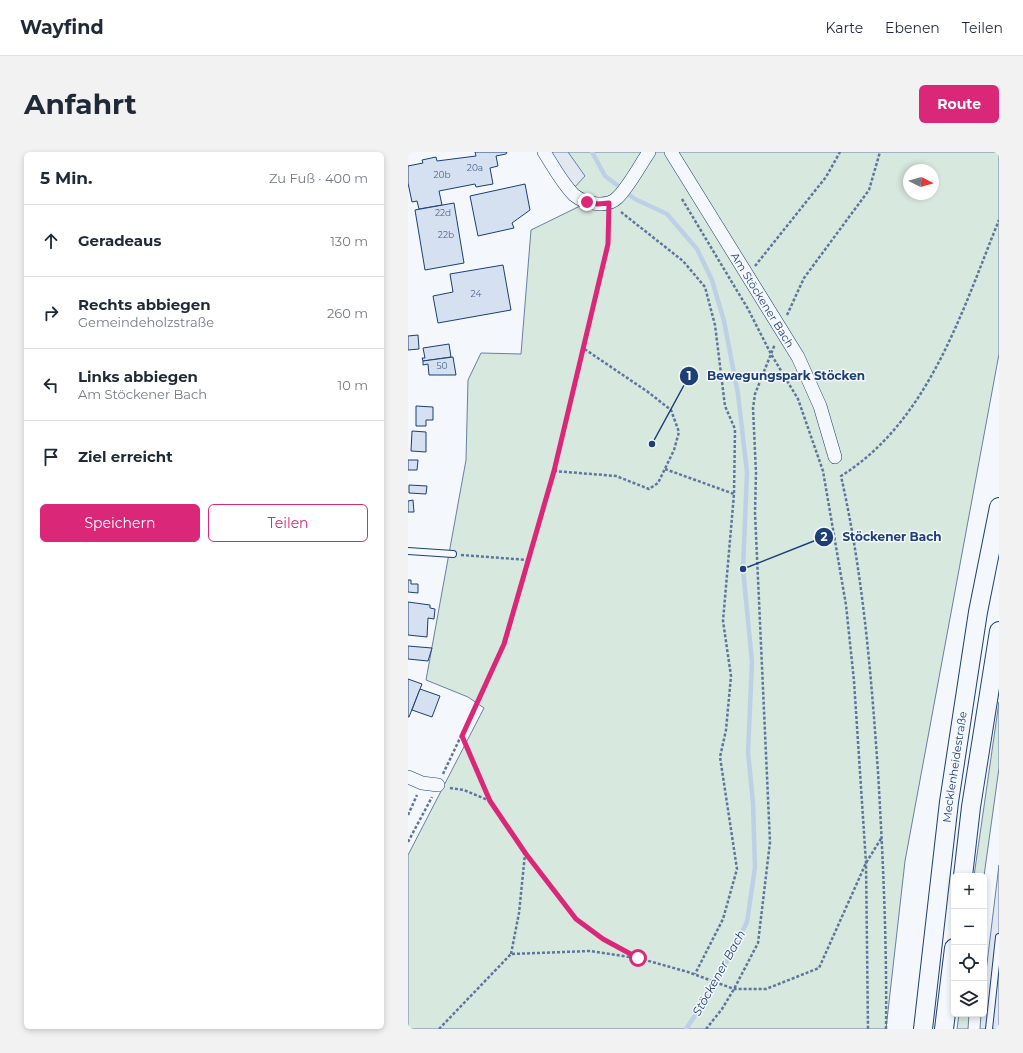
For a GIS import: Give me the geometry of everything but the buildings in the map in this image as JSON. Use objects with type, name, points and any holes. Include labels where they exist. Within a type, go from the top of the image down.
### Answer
[{"type":"main road","name":"Mecklenheidestraße","points":[[923,1029],[949,802],[978,612],[999,508]]},
{"type":"main road","name":"Mecklenheidestraße","points":[[963,873],[971,807],[999,631]]},
{"type":"main road","points":[[944,1029],[951,972]]},
{"type":"street","points":[[544,152],[575,195],[587,202],[598,204],[609,203],[618,198],[649,152]]},
{"type":"street","name":"Am Stöckener Bach","points":[[671,152],[798,357],[820,406],[835,457]]},
{"type":"street","points":[[408,777],[422,783],[438,785]]},
{"type":"lane","points":[[408,551],[454,554]]},
{"type":"lane","points":[[989,1029],[999,937]]},
{"type":"path","points":[[748,309],[750,280],[755,266],[826,177],[840,152]]},
{"type":"path","points":[[706,1029],[722,1009],[758,943],[770,842],[754,513],[756,473],[753,408],[755,394],[781,329],[804,278],[869,190],[880,152]]},
{"type":"path","points":[[679,193],[748,309],[771,354],[798,399],[824,471],[846,605],[854,681],[866,863],[868,1029]]},
{"type":"path","points":[[408,842],[462,736],[504,644],[554,471],[608,244],[609,203]]},
{"type":"path","points":[[609,203],[683,261],[705,287],[715,325],[725,406],[735,428],[734,494],[723,621],[731,676],[726,730],[720,757],[736,869],[722,919],[695,974]]},
{"type":"path","points":[[886,1029],[886,958],[882,837],[872,681],[864,606],[853,529],[841,476],[861,463],[879,446],[918,399],[952,337],[999,220]]},
{"type":"path","points":[[554,471],[616,476],[649,489],[658,483],[674,450],[679,432],[670,410],[648,392],[583,348]]},
{"type":"path","points":[[665,469],[734,494]]},
{"type":"path","points":[[454,554],[528,560]]},
{"type":"path","points":[[462,736],[490,801],[526,854],[576,919],[603,939],[638,958]]},
{"type":"path","points":[[408,815],[422,783]]},
{"type":"path","points":[[438,785],[464,790],[490,801]]},
{"type":"path","points":[[511,954],[590,951],[638,958],[695,974],[734,989],[766,989],[818,968],[866,863],[882,837]]},
{"type":"path","points":[[439,1029],[511,954],[519,913],[526,854]]},
{"type":"shaded area","points":[[547,152],[568,152],[585,176],[573,189]]},
{"type":"shaded area","points":[[564,152],[999,152],[999,354],[905,861],[886,1029],[408,1029],[408,855],[484,708],[468,697],[426,680],[466,460],[468,380],[481,353],[521,354],[531,230],[580,206]]},
{"type":"shaded area","points":[[999,702],[999,768],[984,873],[974,873]]},
{"type":"shaded area","points":[[999,865],[999,1029],[980,1029],[981,1017],[987,1017],[987,963]]},
{"type":"shaded area","points":[[959,1017],[969,1017],[968,1029],[957,1029]]},
{"type":"waterway","name":"Stöckener Bach","points":[[592,152],[605,176],[621,188]]},
{"type":"waterway","name":"Stöckener Bach","points":[[625,192],[635,199],[667,214],[697,249],[712,280],[724,321],[738,394],[747,472],[743,569],[752,662],[748,752],[753,803],[755,867],[747,922],[712,990],[686,1029]]},
{"type":"place","name":"Bewegungspark Stöcken","points":[[652,444]]},
{"type":"place","name":"Stöckener Bach","points":[[743,569]]},
{"type":"route","points":[[587,202],[598,204],[609,203],[608,244],[554,471],[504,644],[462,736],[490,801],[526,854],[576,919],[603,939],[638,958]]}]
